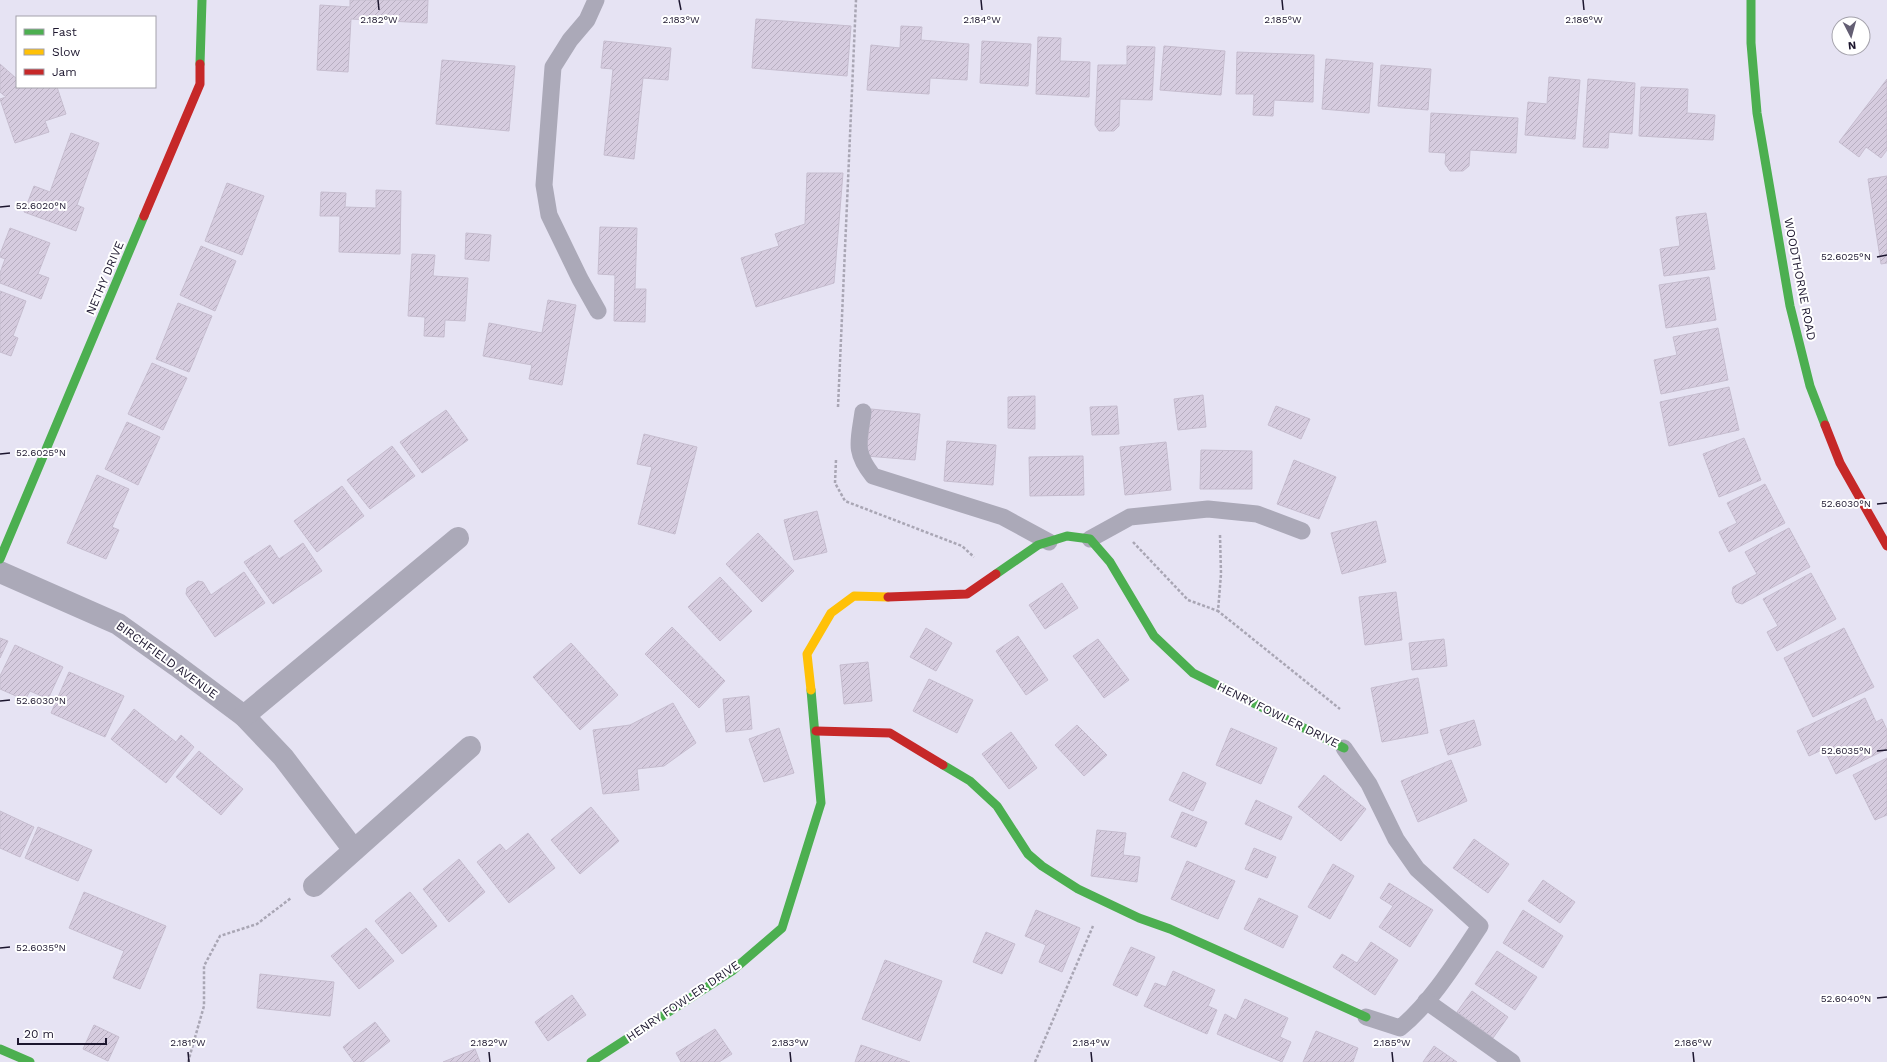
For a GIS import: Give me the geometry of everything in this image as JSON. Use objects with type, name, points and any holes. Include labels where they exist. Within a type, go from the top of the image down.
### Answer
[{"type":"main road","name":"NETHY DRIVE","points":[[0,559],[200,84],[202,0]]},
{"type":"main road","name":"WOODTHORNE ROAD","points":[[1751,0],[1751,43],[1757,113],[1790,306],[1806,371],[1810,386],[1840,463],[1887,546]]},
{"type":"main road","name":"HENRY FOWLER DRIVE","points":[[591,1062],[732,971],[782,928],[821,803],[816,732],[807,654],[831,613],[854,596],[905,598],[967,594],[1038,545],[1067,536],[1090,539],[1110,562],[1154,636],[1193,673],[1344,748]]},
{"type":"main road","name":"HENRY FOWLER DRIVE","points":[[816,732],[890,733],[970,781],[997,806],[1028,854],[1042,866],[1078,889],[1139,918],[1170,929],[1194,942],[1366,1017]]},
{"type":"main road","points":[[0,1049],[30,1062]]},
{"type":"street","points":[[244,716],[458,538]]},
{"type":"street","name":"BIRCHFIELD AVENUE","points":[[0,572],[118,624],[178,666],[244,716],[283,757],[354,850]]},
{"type":"street","points":[[314,886],[470,747]]},
{"type":"lane","points":[[596,0],[587,20],[570,40],[553,67],[544,186],[550,215],[580,279],[598,311]]},
{"type":"lane","points":[[863,412],[858,445],[862,462],[873,476],[1003,517],[1049,542]]},
{"type":"lane","points":[[1090,539],[1130,517],[1208,509],[1257,514],[1302,531]]},
{"type":"lane","name":"HENRY FOWLER DRIVE","points":[[1344,748],[1369,784],[1396,839],[1417,869],[1480,926],[1452,968],[1412,1018],[1400,1028],[1366,1017]]},
{"type":"lane","points":[[1426,1001],[1512,1062]]},
{"type":"path","points":[[838,412],[856,0]]},
{"type":"path","points":[[836,459],[835,483],[845,501],[962,546],[995,575]]},
{"type":"path","points":[[1218,611],[1221,574],[1220,510]]},
{"type":"path","points":[[1116,524],[1188,600],[1218,611],[1340,709]]},
{"type":"path","points":[[188,1062],[204,1006],[204,966],[220,936],[257,924],[292,897],[314,886]]},
{"type":"path","points":[[1035,1062],[1103,901]]},
{"type":"building","points":[[350,0],[428,0],[427,23],[351,19],[348,72],[317,70],[320,5],[350,7]]},
{"type":"building","points":[[756,19],[851,26],[847,76],[752,68]]},
{"type":"building","points":[[901,26],[922,27],[921,40],[969,44],[967,80],[930,78],[929,94],[867,90],[871,45],[900,48]]},
{"type":"building","points":[[1038,37],[1061,38],[1060,61],[1090,62],[1089,97],[1036,94]]},
{"type":"building","points":[[604,41],[671,48],[668,80],[643,78],[634,159],[604,155],[613,69],[601,68]]},
{"type":"building","points":[[982,41],[1031,44],[1028,86],[980,83]]},
{"type":"building","points":[[1127,46],[1155,47],[1152,100],[1120,99],[1119,126],[1114,131],[1099,131],[1095,125],[1098,65],[1127,65]]},
{"type":"building","points":[[1164,46],[1225,51],[1221,95],[1160,90]]},
{"type":"building","points":[[1237,52],[1314,55],[1313,102],[1274,100],[1273,116],[1253,115],[1254,94],[1236,94]]},
{"type":"building","points":[[1326,59],[1373,63],[1369,113],[1322,109]]},
{"type":"building","points":[[442,60],[515,66],[509,131],[436,124]]},
{"type":"building","points":[[0,64],[16,78],[16,88],[57,88],[66,114],[45,121],[49,132],[15,143],[0,99],[6,97],[0,92]]},
{"type":"building","points":[[1381,65],[1431,69],[1428,110],[1378,106]]},
{"type":"building","points":[[1549,77],[1580,80],[1575,139],[1525,135],[1528,102],[1547,104]]},
{"type":"building","points":[[1588,79],[1635,83],[1632,134],[1609,132],[1608,148],[1583,147]]},
{"type":"building","points":[[1887,79],[1887,150],[1881,158],[1866,147],[1859,157],[1839,142]]},
{"type":"building","points":[[1641,87],[1688,89],[1687,113],[1715,115],[1713,140],[1639,136]]},
{"type":"building","points":[[1431,113],[1518,118],[1516,153],[1470,150],[1469,166],[1463,171],[1450,171],[1445,164],[1446,153],[1429,152]]},
{"type":"building","points":[[71,133],[99,143],[77,205],[84,208],[76,231],[24,212],[34,186],[50,192]]},
{"type":"building","points":[[807,173],[843,173],[834,283],[756,307],[741,258],[779,246],[775,234],[805,224]]},
{"type":"building","points":[[1887,176],[1887,263],[1881,264],[1868,179]]},
{"type":"building","points":[[227,183],[264,196],[242,255],[205,241]]},
{"type":"building","points":[[376,190],[401,191],[400,254],[339,252],[340,216],[320,216],[321,192],[346,193],[345,207],[376,208]]},
{"type":"building","points":[[1706,213],[1715,269],[1664,276],[1660,249],[1680,246],[1676,217]]},
{"type":"building","points":[[600,227],[637,228],[635,289],[646,289],[645,322],[614,321],[615,275],[598,274]]},
{"type":"building","points":[[10,228],[50,243],[38,274],[49,278],[41,299],[0,283],[0,273],[5,259],[0,257],[0,254]]},
{"type":"building","points":[[466,233],[491,235],[489,261],[465,259]]},
{"type":"building","points":[[201,246],[236,261],[215,311],[180,295]]},
{"type":"building","points":[[412,254],[435,255],[433,276],[468,278],[465,321],[445,320],[444,337],[424,336],[425,317],[408,316]]},
{"type":"building","points":[[1709,277],[1716,320],[1666,328],[1659,285]]},
{"type":"building","points":[[0,291],[26,301],[13,336],[18,338],[11,356],[0,352]]},
{"type":"building","points":[[548,300],[576,305],[562,385],[529,379],[532,365],[483,356],[489,323],[542,333]]},
{"type":"building","points":[[178,303],[212,316],[189,372],[156,359]]},
{"type":"building","points":[[1718,328],[1728,380],[1661,394],[1654,360],[1677,355],[1673,337]]},
{"type":"building","points":[[152,363],[187,378],[163,430],[128,414]]},
{"type":"building","points":[[1729,387],[1739,430],[1669,446],[1660,402]]},
{"type":"building","points":[[1203,395],[1206,427],[1178,430],[1174,399]]},
{"type":"building","points":[[1035,396],[1035,429],[1008,428],[1008,397]]},
{"type":"building","points":[[1117,406],[1119,434],[1092,435],[1090,407]]},
{"type":"building","points":[[1276,406],[1310,419],[1301,439],[1268,425]]},
{"type":"building","points":[[871,409],[920,414],[915,460],[866,456]]},
{"type":"building","points":[[446,410],[468,440],[422,473],[400,442]]},
{"type":"building","points":[[127,422],[160,437],[138,485],[105,469]]},
{"type":"building","points":[[644,434],[697,447],[675,534],[638,524],[652,467],[637,464]]},
{"type":"building","points":[[1744,438],[1761,480],[1719,497],[1703,454]]},
{"type":"building","points":[[947,441],[996,445],[993,485],[944,481]]},
{"type":"building","points":[[1166,442],[1171,490],[1125,495],[1120,447]]},
{"type":"building","points":[[392,446],[415,476],[370,509],[347,480]]},
{"type":"building","points":[[1201,450],[1252,451],[1252,489],[1200,489]]},
{"type":"building","points":[[1083,456],[1084,495],[1030,496],[1029,457]]},
{"type":"building","points":[[1294,460],[1336,477],[1319,519],[1277,504]]},
{"type":"building","points":[[97,475],[129,489],[112,527],[119,530],[106,559],[67,543]]},
{"type":"building","points":[[1765,484],[1785,523],[1729,552],[1719,532],[1737,523],[1727,503]]},
{"type":"building","points":[[342,486],[364,516],[317,552],[294,521]]},
{"type":"building","points":[[817,511],[827,552],[794,560],[784,520]]},
{"type":"building","points":[[1376,521],[1386,562],[1342,574],[1331,533]]},
{"type":"building","points":[[1789,528],[1810,567],[1742,604],[1736,602],[1732,593],[1733,587],[1757,574],[1745,552]]},
{"type":"building","points":[[758,533],[794,571],[762,602],[726,564]]},
{"type":"building","points":[[303,543],[322,571],[273,604],[244,562],[270,545],[279,559]]},
{"type":"building","points":[[244,572],[265,603],[215,637],[186,594],[187,588],[198,581],[203,582],[211,595]]},
{"type":"building","points":[[1811,573],[1836,619],[1777,651],[1767,632],[1778,626],[1763,599]]},
{"type":"building","points":[[720,577],[752,611],[720,641],[688,607]]},
{"type":"building","points":[[1062,583],[1078,608],[1045,629],[1029,605]]},
{"type":"building","points":[[1396,592],[1402,640],[1365,645],[1359,597]]},
{"type":"building","points":[[672,627],[725,681],[699,708],[645,654]]},
{"type":"building","points":[[926,628],[952,643],[936,671],[910,657]]},
{"type":"building","points":[[1844,628],[1874,687],[1813,717],[1784,658]]},
{"type":"building","points":[[1018,636],[1048,680],[1026,695],[996,651]]},
{"type":"building","points":[[0,638],[8,641],[0,658]]},
{"type":"building","points":[[1098,639],[1129,680],[1104,698],[1073,656]]},
{"type":"building","points":[[1444,639],[1447,666],[1412,670],[1409,643]]},
{"type":"building","points":[[571,643],[618,695],[580,730],[533,677]]},
{"type":"building","points":[[15,645],[63,667],[48,699],[30,691],[25,700],[0,689],[0,676]]},
{"type":"building","points":[[868,662],[872,701],[844,704],[840,665]]},
{"type":"building","points":[[69,672],[124,696],[105,737],[51,713]]},
{"type":"building","points":[[1418,678],[1428,733],[1382,742],[1371,688]]},
{"type":"building","points":[[929,679],[973,700],[957,733],[913,711]]},
{"type":"building","points":[[749,696],[752,729],[726,732],[723,699]]},
{"type":"building","points":[[1865,698],[1876,722],[1882,719],[1887,730],[1887,749],[1836,774],[1824,749],[1809,756],[1797,731]]},
{"type":"building","points":[[673,703],[696,743],[664,766],[637,769],[639,790],[603,794],[593,730],[630,725]]},
{"type":"building","points":[[134,709],[176,742],[181,735],[194,747],[166,783],[111,739]]},
{"type":"building","points":[[1474,720],[1481,745],[1448,755],[1440,730]]},
{"type":"building","points":[[1077,725],[1107,755],[1084,776],[1055,745]]},
{"type":"building","points":[[779,728],[794,773],[764,782],[749,739]]},
{"type":"building","points":[[1231,728],[1277,748],[1261,784],[1216,765]]},
{"type":"building","points":[[1011,732],[1037,768],[1009,789],[982,754]]},
{"type":"building","points":[[199,751],[243,789],[221,815],[176,777]]},
{"type":"building","points":[[1887,758],[1887,815],[1875,820],[1853,775]]},
{"type":"building","points":[[1451,760],[1467,801],[1418,822],[1401,781]]},
{"type":"building","points":[[1183,772],[1206,783],[1193,811],[1169,800]]},
{"type":"building","points":[[1324,775],[1366,809],[1341,841],[1298,807]]},
{"type":"building","points":[[1256,800],[1292,817],[1281,840],[1245,824]]},
{"type":"building","points":[[591,807],[619,841],[580,874],[551,840]]},
{"type":"building","points":[[0,811],[34,827],[20,857],[0,848]]},
{"type":"building","points":[[1182,812],[1207,822],[1196,847],[1171,837]]},
{"type":"building","points":[[38,827],[92,850],[78,881],[25,858]]},
{"type":"building","points":[[1097,830],[1126,833],[1123,855],[1140,857],[1137,882],[1091,876]]},
{"type":"building","points":[[528,833],[555,868],[509,903],[477,862],[500,844],[506,851]]},
{"type":"building","points":[[1474,839],[1509,864],[1488,893],[1453,868]]},
{"type":"building","points":[[1254,848],[1276,857],[1267,878],[1245,869]]},
{"type":"building","points":[[459,859],[485,892],[449,922],[423,889]]},
{"type":"building","points":[[1187,861],[1235,881],[1218,919],[1171,899]]},
{"type":"building","points":[[1333,864],[1354,876],[1330,919],[1308,907]]},
{"type":"building","points":[[1543,880],[1575,902],[1560,923],[1528,901]]},
{"type":"building","points":[[1389,883],[1433,910],[1410,947],[1379,927],[1393,906],[1380,898]]},
{"type":"building","points":[[84,892],[166,926],[140,989],[113,978],[124,951],[69,928]]},
{"type":"building","points":[[410,892],[437,926],[402,954],[375,921]]},
{"type":"building","points":[[1259,898],[1298,916],[1283,948],[1244,929]]},
{"type":"building","points":[[1036,910],[1080,928],[1062,972],[1039,962],[1046,945],[1025,936]]},
{"type":"building","points":[[1523,910],[1563,936],[1543,968],[1503,943]]},
{"type":"building","points":[[366,928],[394,961],[359,989],[331,956]]},
{"type":"building","points":[[986,932],[1015,944],[1002,974],[973,962]]},
{"type":"building","points":[[1371,942],[1398,960],[1375,995],[1333,967],[1342,954],[1357,963]]},
{"type":"building","points":[[1131,947],[1155,957],[1137,996],[1113,985]]},
{"type":"building","points":[[1497,951],[1537,977],[1515,1010],[1475,984]]},
{"type":"building","points":[[885,960],[942,981],[920,1041],[862,1019]]},
{"type":"building","points":[[1173,971],[1215,990],[1208,1006],[1217,1010],[1207,1034],[1144,1006],[1155,983],[1166,987]]},
{"type":"building","points":[[260,974],[334,982],[330,1016],[257,1008]]},
{"type":"building","points":[[1472,991],[1508,1017],[1493,1038],[1457,1012]]},
{"type":"building","points":[[572,995],[586,1015],[548,1041],[535,1022]]},
{"type":"building","points":[[1245,999],[1288,1018],[1280,1037],[1291,1042],[1282,1062],[1217,1034],[1225,1014],[1236,1020]]},
{"type":"building","points":[[375,1022],[390,1041],[363,1062],[354,1062],[343,1047]]},
{"type":"building","points":[[94,1025],[119,1037],[108,1061],[83,1049]]},
{"type":"building","points":[[715,1029],[732,1054],[719,1062],[681,1062],[676,1053]]},
{"type":"building","points":[[1316,1031],[1358,1048],[1353,1062],[1303,1062]]},
{"type":"building","points":[[861,1045],[910,1062],[855,1062]]},
{"type":"building","points":[[1434,1046],[1457,1062],[1423,1062]]},
{"type":"building","points":[[475,1049],[480,1062],[443,1062]]},
{"type":"traffic: fast","points":[[200,64],[202,0]]},
{"type":"traffic: fast","points":[[1751,0],[1751,43],[1757,113],[1790,306],[1810,386],[1825,425]]},
{"type":"traffic: fast","points":[[0,559],[144,216]]},
{"type":"traffic: fast","points":[[996,574],[1038,545],[1067,536],[1090,539],[1110,562],[1154,636],[1193,673],[1344,748]]},
{"type":"traffic: fast","points":[[591,1062],[732,971],[782,928],[821,803],[811,690]]},
{"type":"traffic: fast","points":[[943,765],[970,781],[997,806],[1028,854],[1042,866],[1078,889],[1139,918],[1170,929],[1366,1017]]},
{"type":"traffic: fast","points":[[0,1049],[30,1062]]},
{"type":"traffic: slow","points":[[811,690],[807,654],[831,613],[854,596],[888,597]]},
{"type":"traffic: jam","points":[[144,216],[200,84],[200,64]]},
{"type":"traffic: jam","points":[[1825,425],[1840,463],[1887,546]]},
{"type":"traffic: jam","points":[[888,597],[967,594],[996,574]]},
{"type":"traffic: jam","points":[[816,731],[890,733],[943,765]]}]
